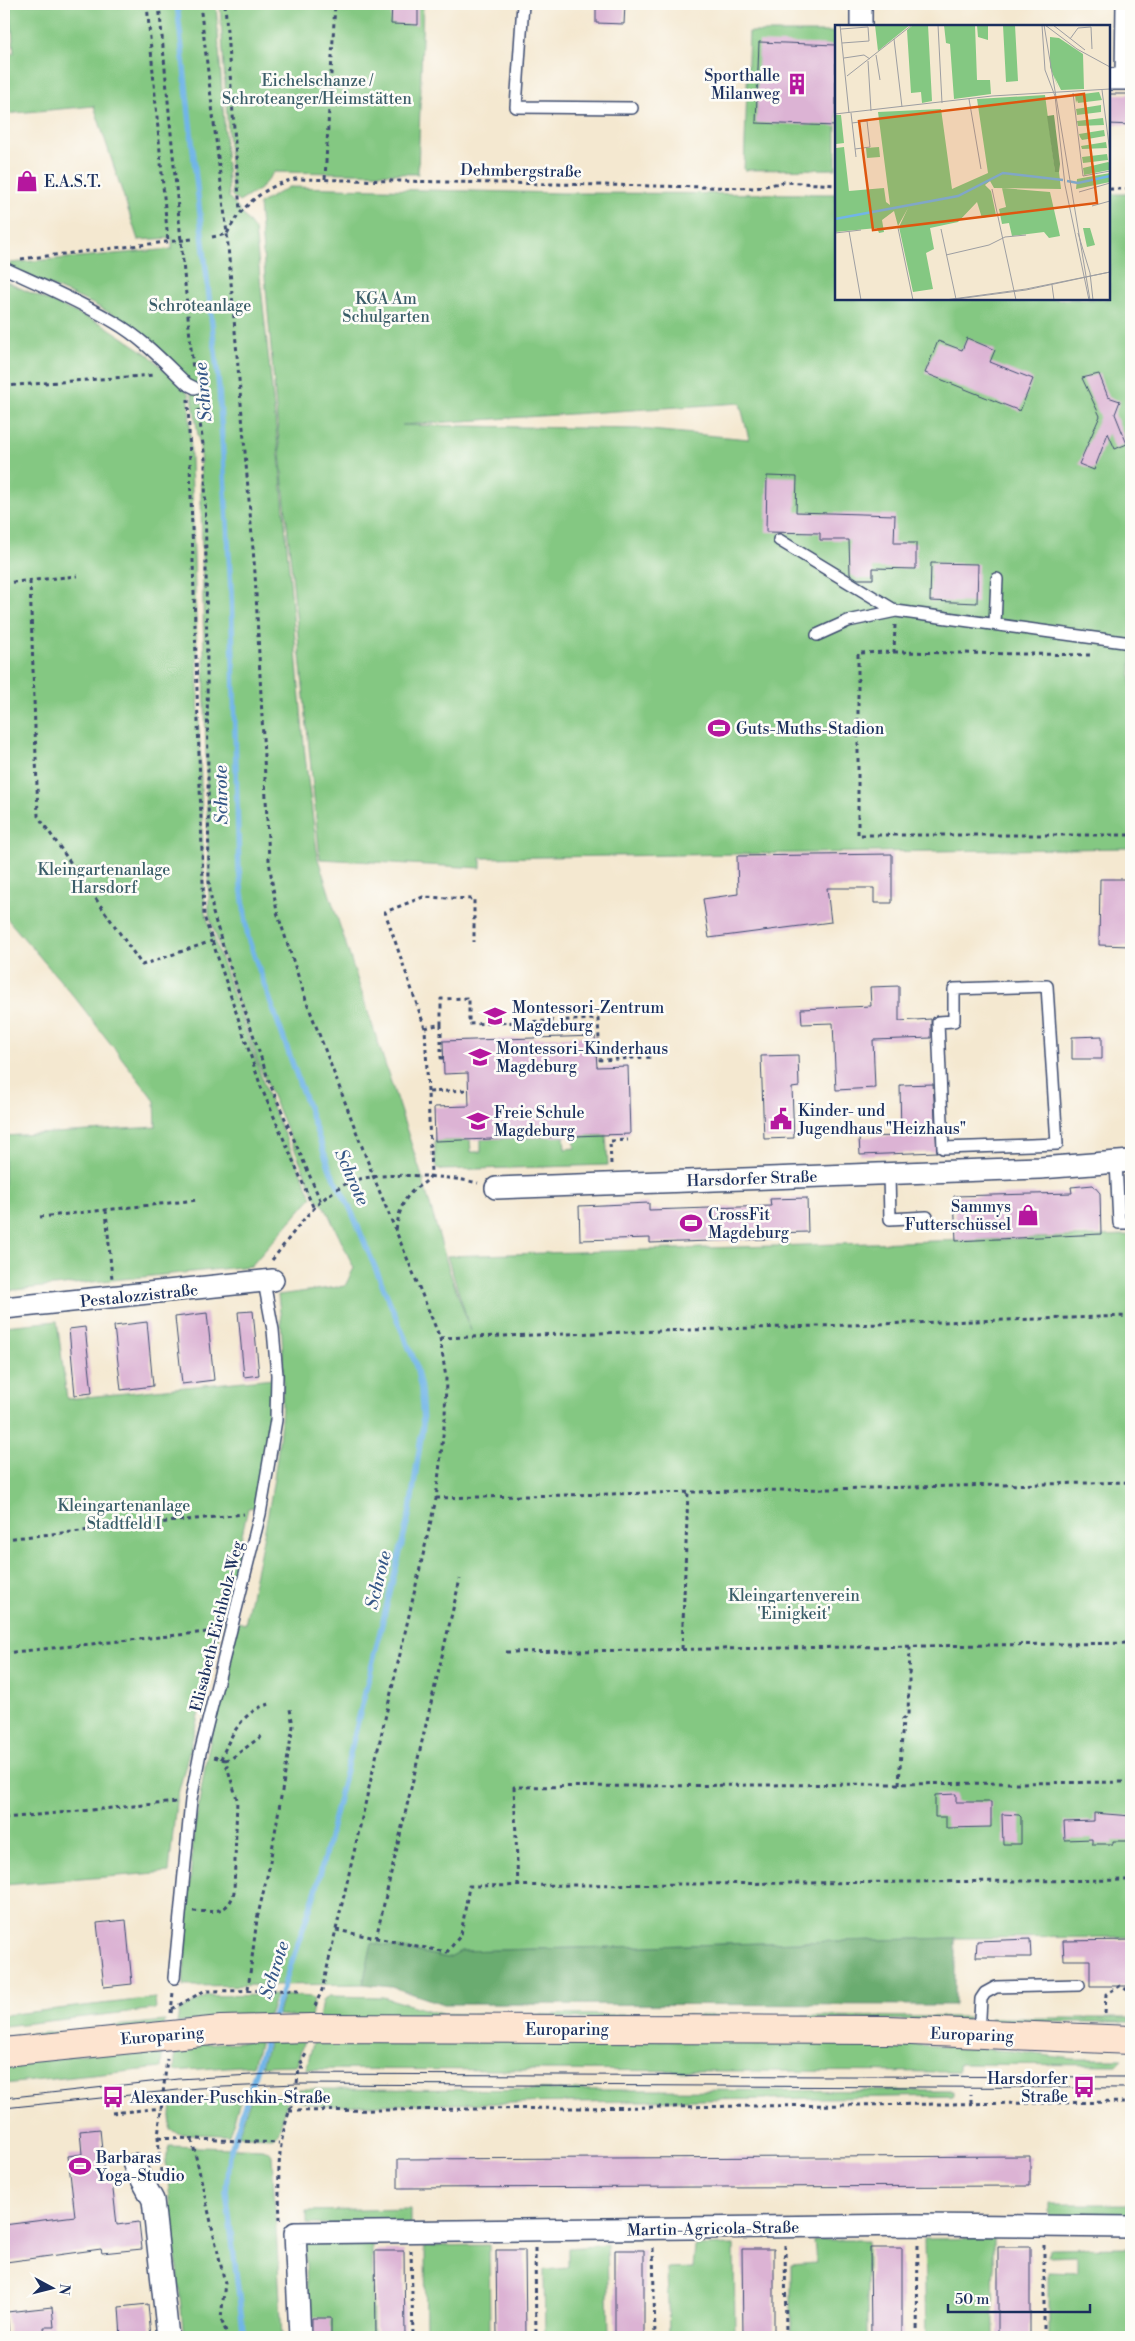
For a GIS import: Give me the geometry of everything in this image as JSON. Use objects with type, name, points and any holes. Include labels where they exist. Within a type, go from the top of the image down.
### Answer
[{"type":"main road","name":"Europaring","points":[[4,2052],[164,2034],[252,2028],[298,2038],[877,2030],[1131,2040]]},
{"type":"street","points":[[861,4],[861,25]]},
{"type":"street","points":[[1110,79],[1126,79],[1128,4]]},
{"type":"street","name":"Harsdorfer Straße","points":[[496,1188],[1040,1168],[1124,1161]]},
{"type":"street","name":"Pestalozzistraße","points":[[4,1308],[268,1281]]},
{"type":"street","points":[[134,2166],[154,2200],[168,2337]]},
{"type":"street","name":"Martin-Agricola-Straße","points":[[287,2227],[411,2232],[918,2225],[1131,2227]]},
{"type":"street","points":[[287,2227],[300,2337]]},
{"type":"lane","points":[[523,4],[516,107],[632,108]]},
{"type":"lane","points":[[4,268],[116,322],[148,348],[187,384],[192,392]]},
{"type":"lane","points":[[779,540],[896,611]]},
{"type":"lane","points":[[995,624],[997,579]]},
{"type":"lane","points":[[817,635],[848,621],[896,611],[1131,643]]},
{"type":"lane","points":[[1047,986],[1057,1144],[943,1148],[938,1022],[954,1021],[954,989],[1047,986]]},
{"type":"lane","points":[[1124,1161],[1119,1223],[1131,1222]]},
{"type":"lane","points":[[889,1174],[890,1218],[927,1217]]},
{"type":"lane","name":"Elisabeth-Eichholz-Weg","points":[[174,1978],[191,1800],[200,1753],[260,1514],[275,1428],[278,1398],[268,1281]]},
{"type":"lane","points":[[979,2035],[981,1999],[991,1990],[1007,1986],[1079,1985]]},
{"type":"path","points":[[147,4],[168,242]]},
{"type":"path","points":[[159,4],[192,392],[204,916],[261,1087],[314,1209]]},
{"type":"path","points":[[200,4],[227,234],[255,573],[269,860],[277,912],[306,1000],[374,1178],[440,1338],[446,1378],[445,1418],[436,1498],[322,1990]]},
{"type":"path","points":[[225,4],[240,212]]},
{"type":"path","points":[[325,179],[335,4]]},
{"type":"path","name":"Dehmbergstraße","points":[[227,234],[240,212],[263,192],[286,181],[325,179],[756,188],[784,182],[835,185]]},
{"type":"path","points":[[1110,189],[1131,189]]},
{"type":"path","points":[[212,238],[227,234]]},
{"type":"path","points":[[14,260],[192,239]]},
{"type":"path","points":[[4,386],[161,374]]},
{"type":"path","points":[[192,392],[205,459],[209,882],[212,913],[270,1084],[321,1202]]},
{"type":"path","points":[[4,583],[77,576]]},
{"type":"path","points":[[30,581],[38,816],[142,965],[212,941]]},
{"type":"path","points":[[894,652],[896,611]]},
{"type":"path","points":[[1102,655],[858,653],[858,835],[1131,835]]},
{"type":"path","points":[[395,1230],[398,1213],[404,1201],[412,1192],[427,1182],[431,1175],[425,1028],[385,912],[423,897],[474,899],[474,942]]},
{"type":"path","points":[[443,1058],[441,1058],[441,999],[469,998],[469,1024],[598,1019],[598,1060],[653,1057]]},
{"type":"path","points":[[425,1028],[441,1024]]},
{"type":"path","points":[[428,1092],[468,1090]]},
{"type":"path","points":[[611,1183],[610,1141],[628,1140]]},
{"type":"path","points":[[268,1281],[263,1278],[267,1267],[314,1209],[331,1193],[354,1180],[431,1175],[445,1179],[463,1179],[496,1188]]},
{"type":"path","points":[[40,1217],[197,1200]]},
{"type":"path","points":[[106,1210],[112,1282]]},
{"type":"path","points":[[440,1338],[1131,1316]]},
{"type":"path","points":[[436,1498],[1131,1482]]},
{"type":"path","points":[[682,1649],[688,1492]]},
{"type":"path","points":[[4,1539],[260,1514]]},
{"type":"path","points":[[376,1938],[460,1579]]},
{"type":"path","points":[[4,1652],[232,1629]]},
{"type":"path","points":[[506,1652],[1131,1643]]},
{"type":"path","points":[[899,1784],[903,1719],[908,1715],[910,1646]]},
{"type":"path","points":[[180,1911],[218,1912],[228,1906],[233,1896],[237,1799],[223,1760],[231,1736],[248,1714],[270,1704]]},
{"type":"path","points":[[248,1989],[256,1919],[269,1868],[293,1726],[290,1708]]},
{"type":"path","points":[[200,1753],[223,1760],[232,1758],[262,1735]]},
{"type":"path","points":[[518,1886],[514,1787],[1131,1782]]},
{"type":"path","points":[[4,1818],[191,1800]]},
{"type":"path","points":[[336,1930],[447,1952],[461,1935],[469,1886],[1131,1880]]},
{"type":"path","points":[[171,2017],[174,1978]]},
{"type":"path","points":[[1105,2013],[1106,1994],[1120,1986],[1131,1992]]},
{"type":"path","name":"Europaring","points":[[172,2009],[204,1991],[248,1989],[300,1990]]},
{"type":"path","points":[[287,2227],[278,2175],[279,2144],[295,2096],[292,2096],[293,2091],[296,2091],[299,2068],[304,2068],[301,2062],[309,2048],[298,2038]]},
{"type":"path","points":[[161,2175],[158,2137],[166,2077]]},
{"type":"path","points":[[971,2094],[971,2103]]},
{"type":"path","points":[[289,2111],[1131,2102]]},
{"type":"path","points":[[112,2114],[163,2108]]},
{"type":"path","points":[[158,2137],[279,2144]]},
{"type":"path","points":[[192,2140],[225,2283],[221,2318],[228,2337]]},
{"type":"path","points":[[917,2337],[918,2225]]},
{"type":"path","points":[[1044,2226],[1044,2337]]},
{"type":"path","points":[[785,2227],[786,2337]]},
{"type":"path","points":[[653,2229],[655,2337]]},
{"type":"path","points":[[534,2230],[536,2337]]},
{"type":"path","points":[[411,2232],[412,2337]]},
{"type":"green space","name":"Kleingartenverein 'Einigkeit'","points":[[10,4],[216,4],[229,197],[255,230],[280,465],[305,756],[318,859],[423,1180],[425,1180],[423,1181],[449,1270],[471,1331],[447,1256],[1131,1235],[1131,1937],[955,1938],[461,1951],[448,1958],[372,1943],[363,1984],[183,1986],[193,1839],[207,1755],[238,1622],[245,1624],[263,1541],[276,1461],[281,1421],[283,1380],[278,1295],[345,1286],[354,1268],[325,1207],[315,1197],[259,1065],[209,915],[200,448],[190,383],[127,322],[93,304],[10,268],[10,263],[172,249],[172,238],[138,240],[94,106],[4,114],[4,54],[14,53]]},
{"type":"green space","name":"Eichelschanze / Schroteanger/Heimstätten","points":[[220,4],[423,4],[418,174],[274,172],[260,189],[239,202],[232,196]]},
{"type":"green space","points":[[749,32],[835,32],[835,169],[744,170]]},
{"type":"green space","name":"Guts-Muths-Stadion","points":[[289,187],[561,193],[835,194],[835,300],[1110,300],[1110,194],[1131,194],[1131,848],[481,858],[481,868],[320,859],[278,432],[259,204]],"holes":[[[740,403],[749,439],[639,429],[402,425]]]},
{"type":"green space","name":"Kleingartenanlage Harsdorf","points":[[4,281],[104,325],[149,355],[189,394],[205,912],[270,1102],[312,1197],[251,1266],[4,1291],[4,1136],[156,1127],[155,1101],[76,999],[4,915]]},
{"type":"green space","points":[[606,1135],[608,1165],[443,1170],[437,1168],[435,1163],[435,1141],[470,1139],[471,1152],[481,1152],[481,1139],[564,1136],[565,1149],[575,1148],[574,1136]]},
{"type":"green space","name":"Kleingartenanlage Stadtfeld I","points":[[57,1321],[67,1399],[273,1378],[271,1414],[255,1507],[248,1508],[220,1631],[176,1802],[169,1872],[4,1885],[4,1326]]},
{"type":"green space","points":[[955,1938],[955,2005],[443,2004],[392,1987],[363,1984],[372,1943],[448,1958],[461,1951]]},
{"type":"green space","points":[[276,1995],[269,2015],[177,2023],[179,2011],[207,1996]]},
{"type":"green space","points":[[284,1995],[312,1997],[314,1999],[311,2018],[277,2015]]},
{"type":"green space","points":[[329,1996],[383,1997],[441,2014],[969,2017],[967,2020],[319,2018],[322,2001]]},
{"type":"green space","points":[[155,1998],[156,2009],[4,2026],[4,2015]]},
{"type":"green space","points":[[990,2018],[1131,2018],[1131,2022],[992,2022]]},
{"type":"green space","points":[[165,2021],[164,2026],[4,2042],[4,2037]]},
{"type":"green space","points":[[304,2040],[297,2065],[261,2066],[269,2041]]},
{"type":"green space","points":[[314,2040],[809,2040],[1013,2051],[1073,2059],[1122,2059],[1116,2065],[958,2064],[958,2072],[306,2069]]},
{"type":"green space","points":[[260,2041],[253,2065],[174,2071],[176,2045]]},
{"type":"green space","points":[[163,2045],[161,2068],[4,2084],[4,2063]]},
{"type":"green space","points":[[299,2089],[954,2091],[954,2096],[322,2106],[297,2100]]},
{"type":"green space","points":[[242,2095],[229,2135],[181,2134],[170,2130],[172,2100]]},
{"type":"green space","points":[[252,2095],[289,2095],[279,2131],[273,2137],[238,2136]]},
{"type":"green space","points":[[169,2146],[262,2149],[269,2151],[272,2155],[282,2337],[184,2337],[166,2161]]},
{"type":"green space","points":[[1049,2204],[1130,2204],[1131,2220],[1049,2220]]},
{"type":"green space","points":[[411,2209],[411,2224],[307,2224],[307,2211]]},
{"type":"green space","points":[[993,2238],[994,2337],[926,2337],[924,2239]]},
{"type":"green space","points":[[814,2240],[867,2240],[867,2337],[791,2337],[791,2265],[816,2263]]},
{"type":"green space","points":[[372,2241],[373,2337],[309,2337],[305,2243]]},
{"type":"green space","points":[[489,2245],[490,2337],[426,2337],[425,2246]]},
{"type":"green space","points":[[607,2245],[609,2337],[545,2337],[544,2270],[568,2268],[568,2248]]},
{"type":"green space","points":[[734,2245],[735,2337],[669,2337],[667,2269],[693,2268],[695,2246]]},
{"type":"green space","points":[[1128,2247],[1131,2249],[1131,2337],[1049,2337],[1049,2272],[1077,2273],[1077,2255],[1048,2256],[1049,2248]]},
{"type":"building","points":[[392,4],[418,4],[418,25],[391,24]]},
{"type":"building","points":[[596,4],[625,4],[624,24],[596,23]]},
{"type":"building","name":"Sporthalle Milanweg","points":[[759,42],[835,45],[835,126],[756,123]]},
{"type":"building","points":[[1110,94],[1131,94],[1131,125],[1110,124]]},
{"type":"building","points":[[967,338],[995,350],[990,362],[1033,379],[1020,411],[925,373],[938,341],[962,350]]},
{"type":"building","points":[[1099,374],[1108,397],[1120,401],[1115,414],[1127,444],[1115,449],[1108,433],[1094,470],[1079,464],[1100,416],[1082,378]]},
{"type":"building","points":[[767,476],[797,477],[796,512],[895,515],[894,543],[916,543],[916,569],[873,568],[873,579],[858,579],[850,574],[849,540],[820,540],[820,533],[766,532]]},
{"type":"building","points":[[931,563],[978,564],[977,603],[930,601]]},
{"type":"building","points":[[892,854],[892,903],[874,903],[874,888],[827,888],[831,922],[709,938],[703,899],[738,894],[737,856]]},
{"type":"building","points":[[1100,879],[1131,879],[1131,946],[1099,945]]},
{"type":"building","points":[[899,986],[899,1021],[931,1019],[931,1038],[873,1040],[875,1088],[836,1090],[833,1023],[802,1024],[801,1009],[871,1006],[870,987]]},
{"type":"building","points":[[595,1036],[597,1067],[628,1066],[630,1134],[435,1141],[434,1107],[469,1106],[468,1073],[444,1074],[443,1041]]},
{"type":"building","points":[[1102,1036],[1102,1059],[1072,1059],[1072,1037]]},
{"type":"building","points":[[798,1055],[799,1087],[792,1088],[794,1138],[764,1139],[761,1056]]},
{"type":"building","points":[[933,1084],[937,1152],[860,1155],[859,1137],[901,1136],[900,1085]]},
{"type":"building","points":[[1093,1185],[1100,1193],[1101,1234],[956,1241],[954,1196],[1072,1193],[1071,1187]]},
{"type":"building","points":[[807,1198],[808,1232],[772,1233],[772,1239],[650,1243],[650,1238],[580,1240],[579,1206],[649,1203],[649,1210],[771,1206],[770,1199]]},
{"type":"building","points":[[253,1311],[259,1375],[244,1377],[238,1312]]},
{"type":"building","points":[[207,1313],[214,1380],[182,1384],[175,1317]]},
{"type":"building","points":[[147,1322],[153,1386],[121,1390],[114,1326]]},
{"type":"building","points":[[85,1327],[92,1393],[75,1395],[69,1329]]},
{"type":"building","points":[[956,1794],[956,1802],[991,1802],[991,1827],[946,1828],[946,1817],[935,1817],[935,1795]]},
{"type":"building","points":[[1094,1813],[1131,1816],[1131,1841],[1113,1841],[1113,1844],[1092,1844],[1092,1839],[1065,1840],[1064,1822],[1094,1821]]},
{"type":"building","points":[[1002,1814],[1019,1815],[1021,1817],[1021,1844],[1003,1844]]},
{"type":"building","points":[[126,1920],[132,1984],[104,1987],[97,1923]]},
{"type":"building","points":[[1030,1939],[1031,1957],[976,1957],[977,1941]]},
{"type":"building","points":[[1131,1940],[1131,1986],[1090,1986],[1090,1960],[1064,1960],[1063,1941]]},
{"type":"building","points":[[100,2129],[105,2182],[112,2181],[117,2225],[139,2222],[142,2249],[102,2253],[101,2249],[6,2262],[4,2225],[75,2216],[68,2156],[82,2154],[80,2131]]},
{"type":"building","points":[[1030,2156],[1030,2186],[398,2188],[398,2159]]},
{"type":"building","points":[[998,2247],[1030,2247],[1030,2337],[998,2337]]},
{"type":"building","points":[[870,2248],[902,2248],[902,2337],[871,2337]]},
{"type":"building","points":[[742,2249],[774,2249],[774,2337],[743,2337]]},
{"type":"building","points":[[496,2250],[525,2250],[526,2337],[497,2337]]},
{"type":"building","points":[[615,2250],[644,2250],[644,2337],[615,2337]]},
{"type":"building","points":[[375,2251],[404,2251],[405,2337],[376,2337]]},
{"type":"building","points":[[148,2304],[151,2337],[121,2337],[119,2307]]},
{"type":"building","points":[[52,2307],[54,2327],[44,2327],[45,2337],[9,2337],[7,2312]]},
{"type":"building","points":[[312,2318],[331,2318],[331,2337],[312,2337]]},
{"type":"waterway","name":"Schrote","points":[[177,4],[219,388],[231,590],[239,870],[248,938],[331,1172],[350,1208],[415,1362],[421,1389],[423,1424],[410,1511],[317,1887],[272,2020]]},
{"type":"waterway","name":"Schrote","points":[[244,2337],[226,2191],[229,2155],[267,2036]]},
{"type":"tram line","points":[[4,2098],[178,2079],[271,2074],[1131,2077]]},
{"type":"tram line","points":[[4,2108],[198,2088],[297,2084],[1131,2088]]},
{"type":"place","name":"Sporthalle Milanweg","points":[[797,84]]},
{"type":"place","name":"E.A.S.T.","points":[[27,181]]},
{"type":"place","name":"Guts-Muths-Stadion","points":[[719,728]]},
{"type":"place","name":"Montessori-Zentrum Magdeburg","points":[[495,1016]]},
{"type":"place","name":"Montessori-Kinderhaus Magdeburg","points":[[480,1057]]},
{"type":"place","name":"Kinder- und Jugendhaus \"Heizhaus\"","points":[[781,1119]]},
{"type":"place","name":"Freie Schule Magdeburg","points":[[478,1121]]},
{"type":"place","name":"Sammys Futterschüssel","points":[[1028,1215]]},
{"type":"place","name":"CrossFit Magdeburg","points":[[691,1223]]},
{"type":"place","name":"Harsdorfer Straße","points":[[1084,2087]]},
{"type":"place","name":"Alexander-Puschkin-Straße","points":[[113,2097]]},
{"type":"place","name":"Barbaras Yoga-Studio","points":[[80,2166]]},
{"type":"park label","name":"Schroteanlage","points":[[200,305]]},
{"type":"park label","name":"KGA Am Schulgarten","points":[[386,307]]}]
